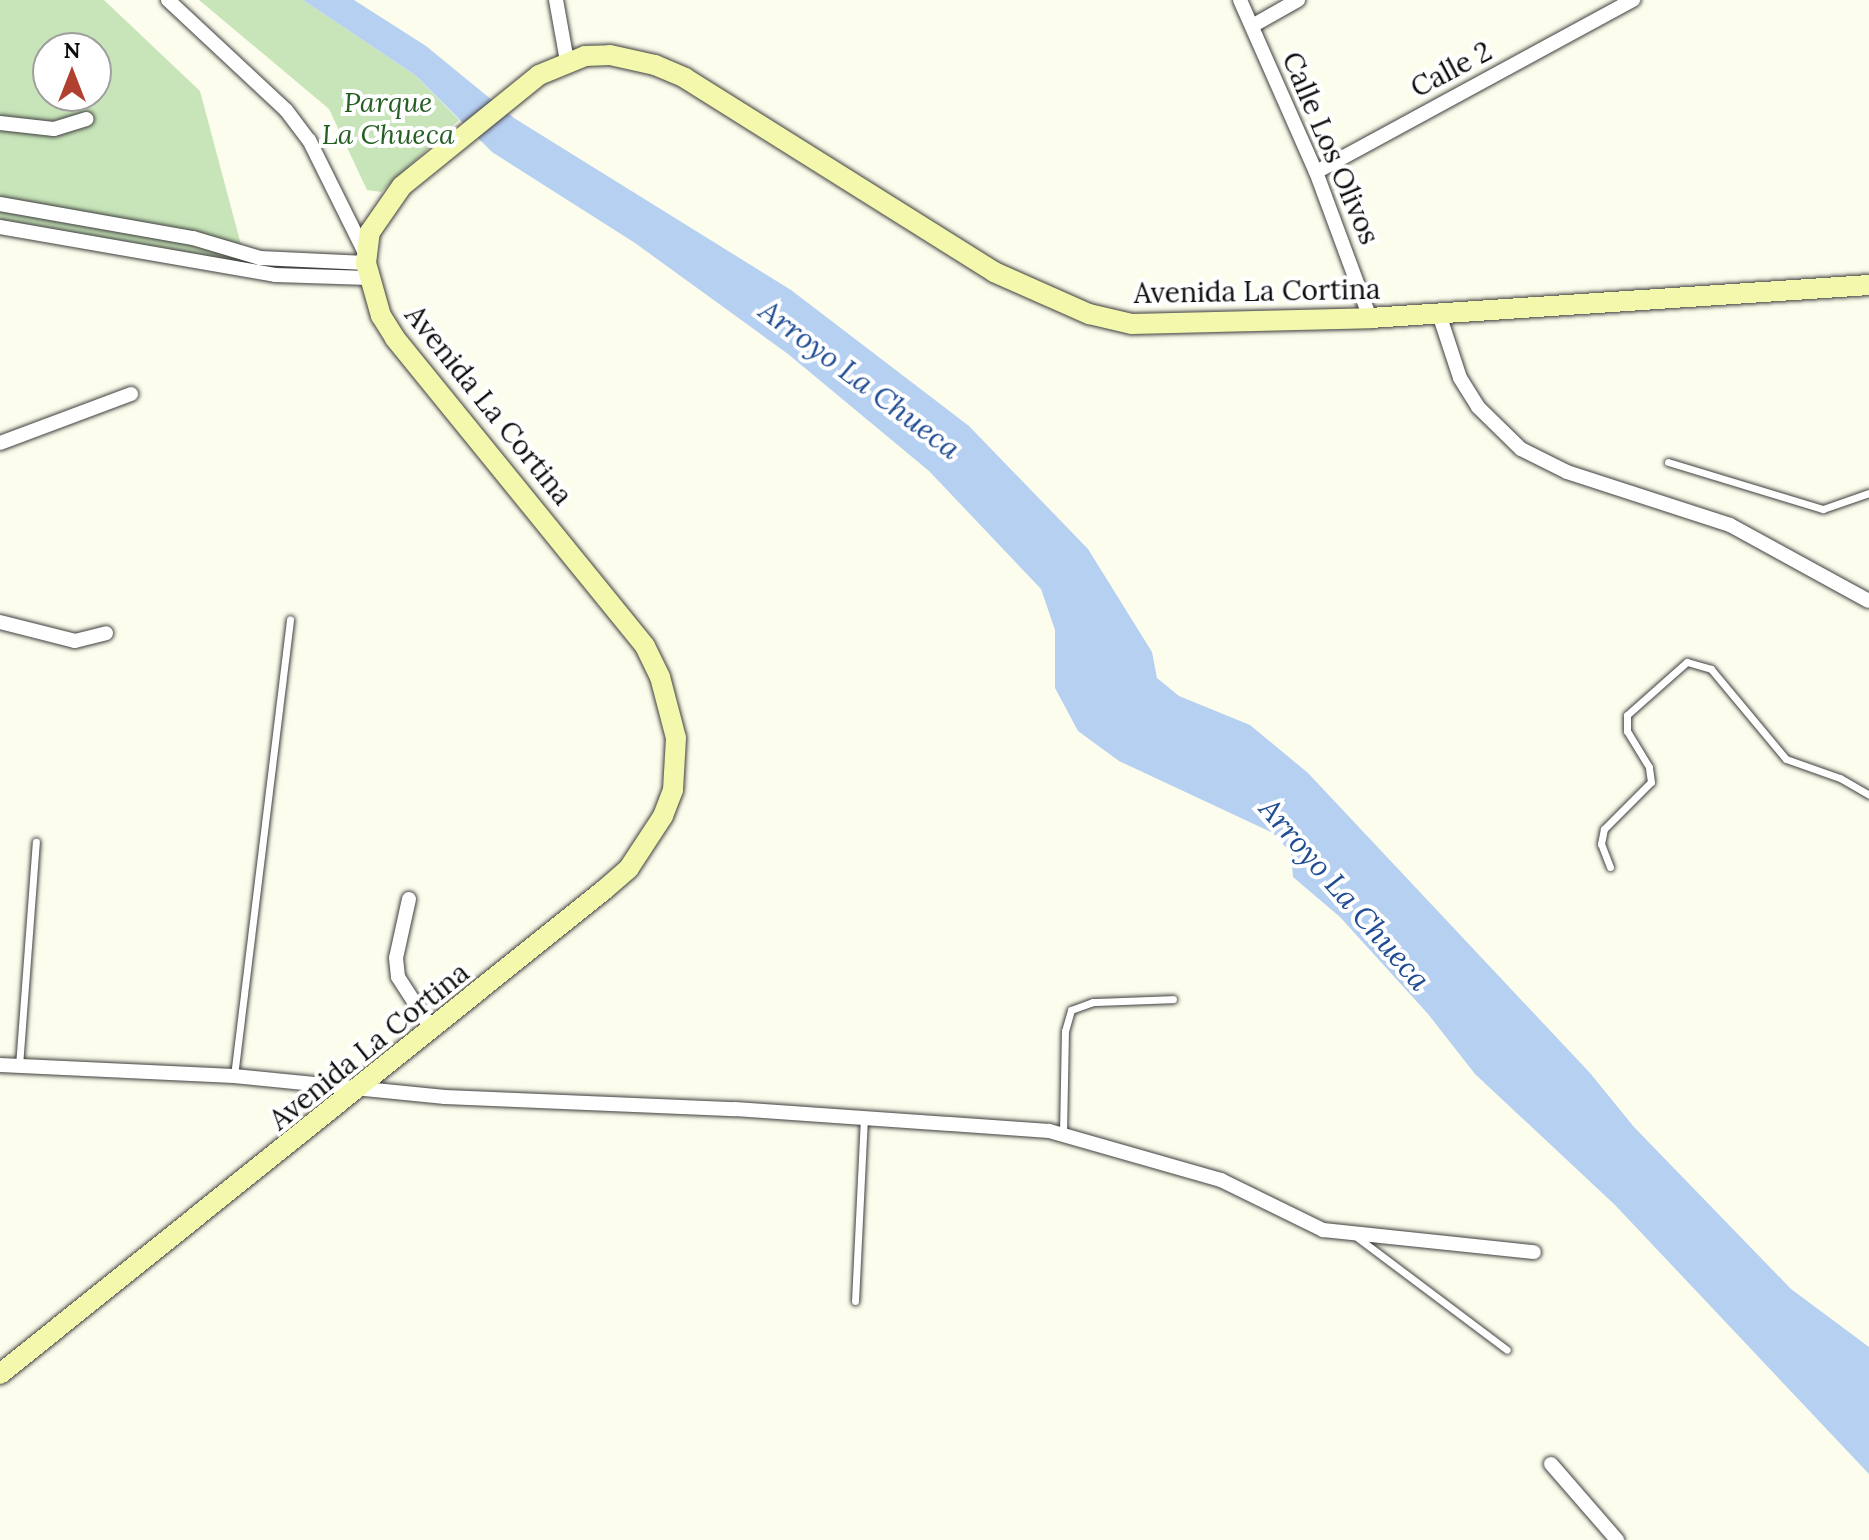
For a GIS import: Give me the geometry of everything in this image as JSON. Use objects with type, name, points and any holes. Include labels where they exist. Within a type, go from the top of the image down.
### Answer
[{"type":"main road","name":"Avenida La Cortina","points":[[0,1374],[361,1089],[629,868],[668,803],[676,738],[660,677],[645,646],[395,338],[367,265],[381,211],[402,186],[539,75],[567,61],[610,55],[655,65],[685,78],[994,272],[1089,314],[1132,324],[1370,318],[1869,285]]},
{"type":"street","points":[[168,0],[286,110],[309,140],[367,265]]},
{"type":"street","points":[[556,0],[567,61]]},
{"type":"street","name":"Calle Los Olivos","points":[[1240,0],[1316,172],[1370,318]]},
{"type":"street","points":[[1252,26],[1298,0]]},
{"type":"street","name":"Calle 2","points":[[1316,172],[1608,6],[1633,0]]},
{"type":"street","points":[[0,123],[54,129],[87,119]]},
{"type":"street","points":[[0,204],[193,238],[260,258],[367,265]]},
{"type":"street","points":[[0,227],[275,275],[367,265]]},
{"type":"street","points":[[1439,314],[1460,378],[1478,407],[1521,449],[1567,472],[1730,525],[1869,601]]},
{"type":"street","points":[[0,443],[131,394]]},
{"type":"street","points":[[0,622],[75,641],[106,633]]},
{"type":"street","points":[[409,899],[396,958],[398,977],[433,1031]]},
{"type":"street","points":[[0,1065],[234,1076],[361,1089],[1063,1134],[1221,1180],[1298,1221],[1356,1236],[1534,1252]]},
{"type":"street","points":[[1551,1464],[1617,1540]]},
{"type":"lane","points":[[1668,462],[1823,509],[1869,493]]},
{"type":"lane","points":[[234,1076],[290,619]]},
{"type":"lane","points":[[1610,867],[1601,844],[1604,829],[1651,782],[1649,767],[1627,731],[1627,715],[1687,662],[1711,669],[1786,759],[1840,778],[1869,795]]},
{"type":"lane","points":[[19,1066],[36,842]]},
{"type":"lane","points":[[1063,1134],[1065,1031],[1071,1010],[1093,1002],[1173,999]]},
{"type":"lane","points":[[855,1301],[864,1119]]},
{"type":"lane","points":[[1356,1236],[1507,1350]]},
{"type":"green space","points":[[0,0],[104,0],[200,91],[248,271],[0,227]]},
{"type":"green space","name":"Parque La Chueca","points":[[199,0],[303,0],[415,75],[459,120],[381,192],[367,190],[329,109]]},
{"type":"water","name":"Arroyo La Chueca","points":[[303,0],[354,0],[426,46],[514,118],[791,290],[969,426],[1088,549],[1152,652],[1157,678],[1179,696],[1250,725],[1308,773],[1590,1073],[1634,1127],[1791,1289],[1869,1347],[1869,1474],[1615,1205],[1475,1074],[1428,1014],[1340,917],[1293,877],[1291,853],[1273,833],[1119,761],[1078,731],[1055,688],[1055,630],[1041,589],[929,471],[788,354],[635,243],[492,152],[415,75]]}]
